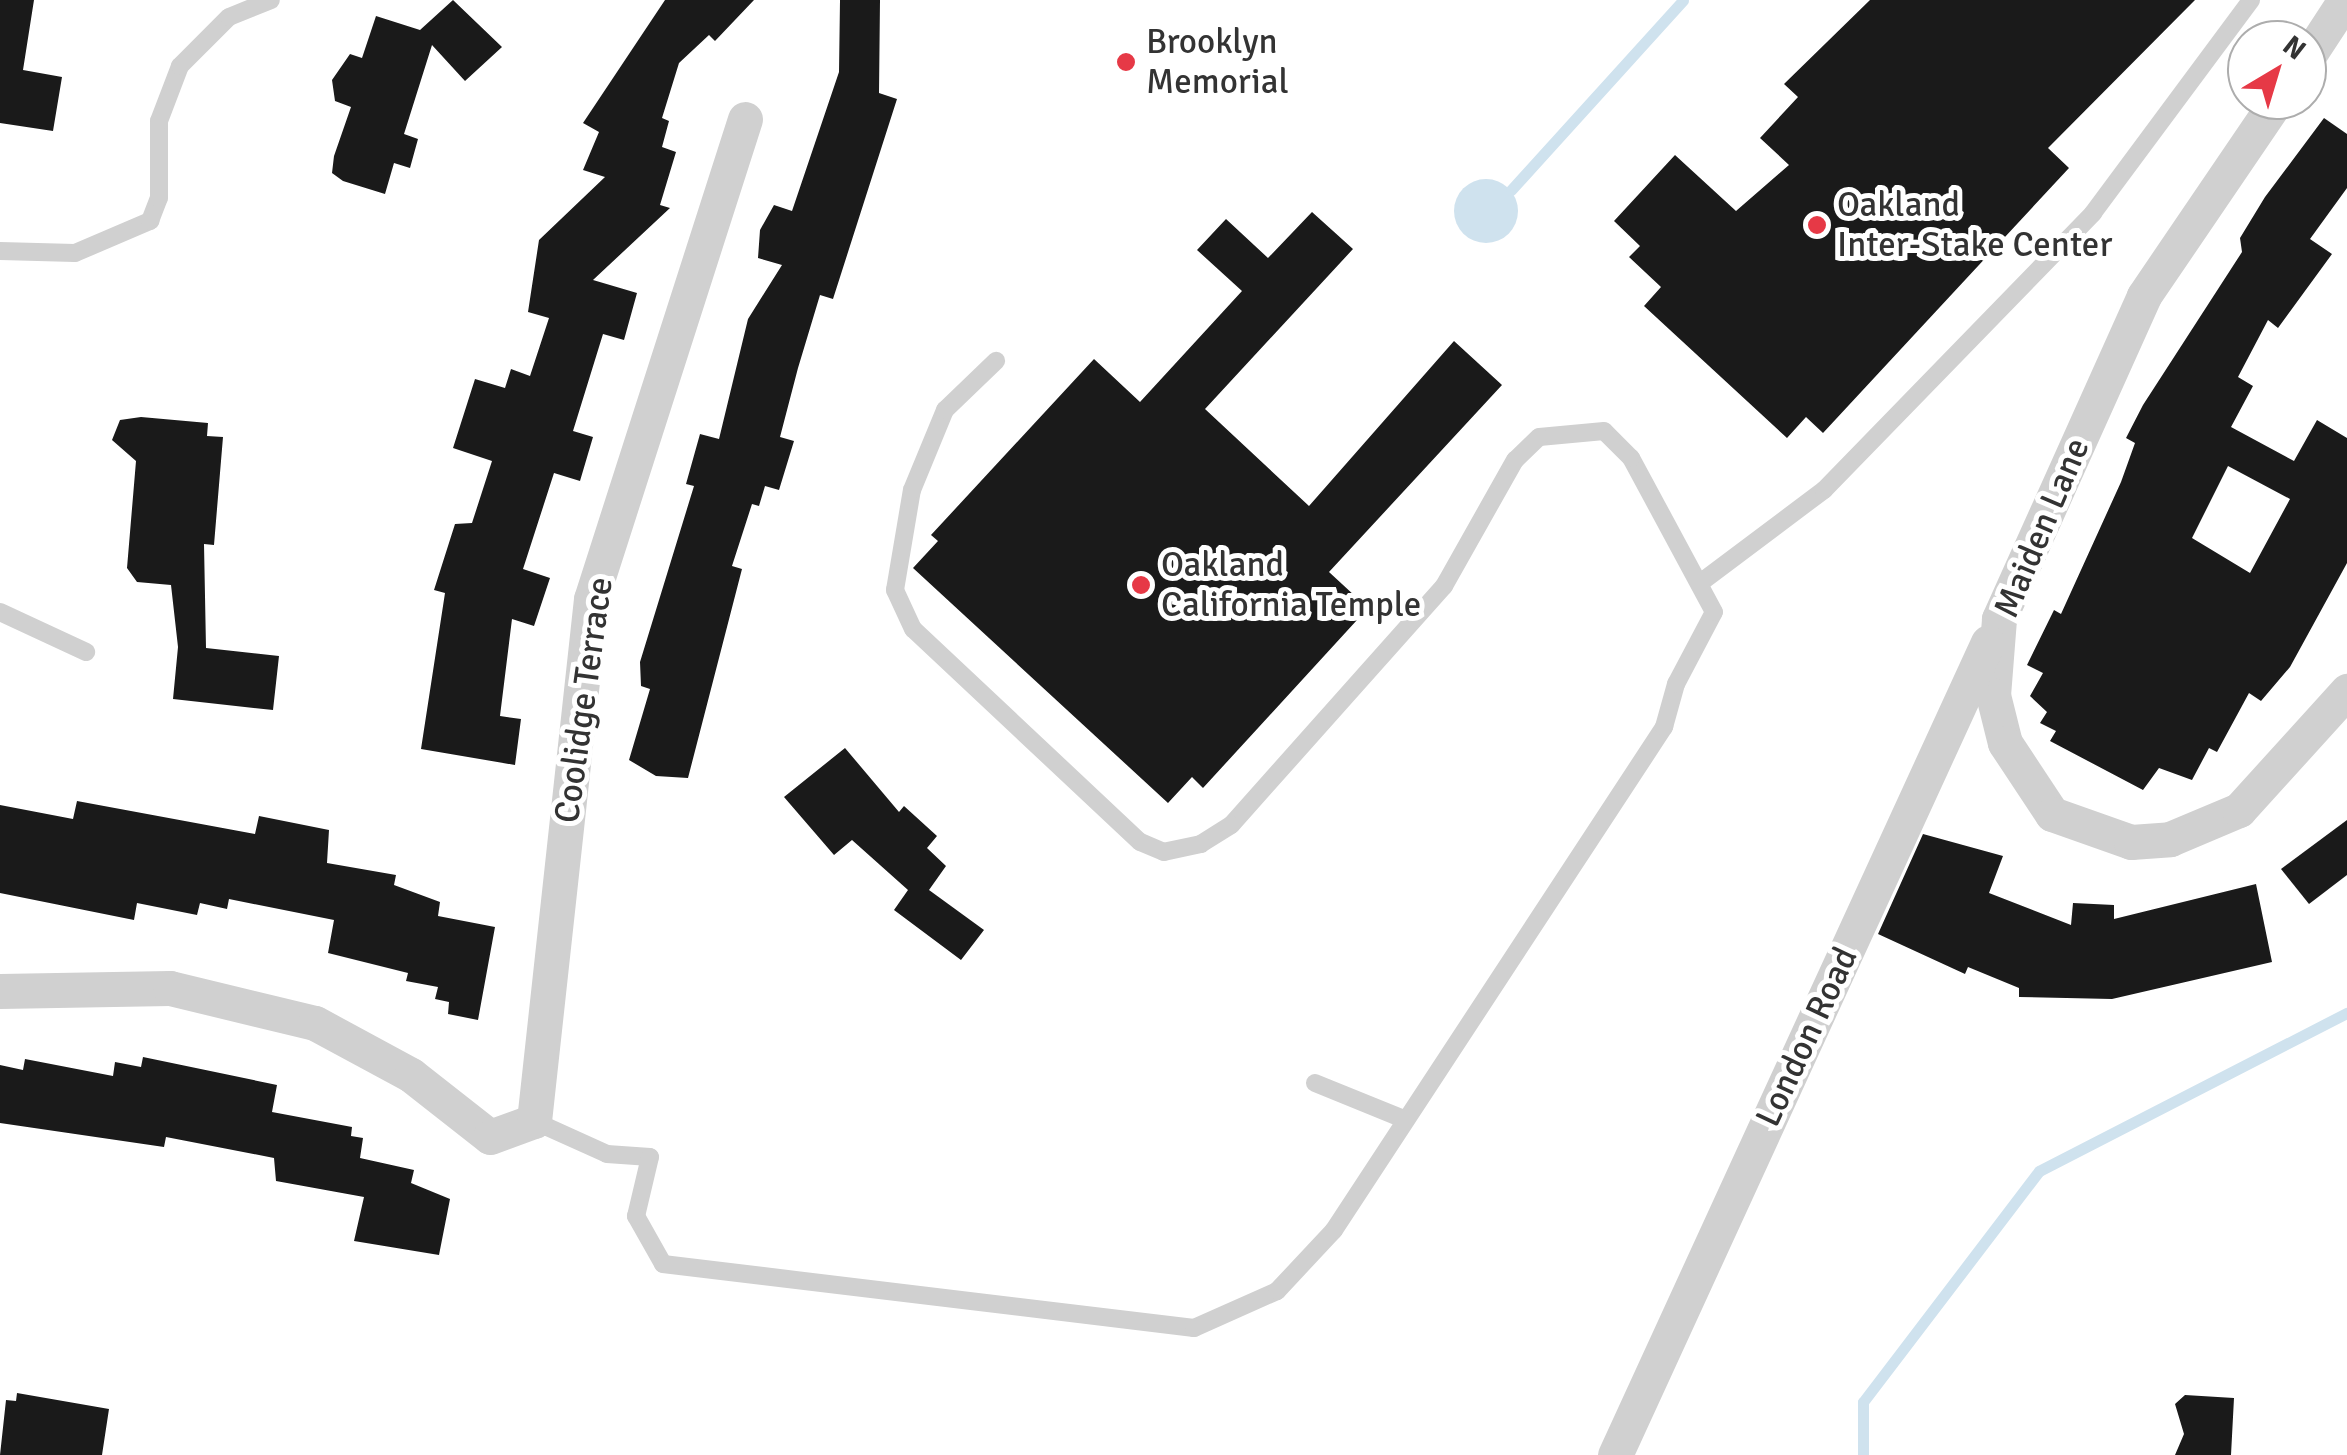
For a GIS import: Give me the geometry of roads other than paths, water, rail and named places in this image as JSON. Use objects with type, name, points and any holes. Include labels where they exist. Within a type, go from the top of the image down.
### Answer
[{"type":"street","points":[[2327,27],[2345,0]]},
{"type":"street","name":"Coolidge Terrace","points":[[534,1121],[591,599],[745,119]]},
{"type":"street","name":"Maiden Lane","points":[[2263,120],[2144,296],[1999,619],[1993,695],[2022,776],[2052,814],[2131,842],[2170,839],[2239,810],[2347,691]]},
{"type":"street","name":"London Road","points":[[1615,1455],[1999,619]]},
{"type":"street","points":[[0,992],[170,988],[316,1023],[411,1075],[490,1137],[534,1121]]},
{"type":"lane","points":[[0,252],[75,253],[150,221],[159,198],[159,121],[180,66],[230,17],[271,0]]},
{"type":"lane","points":[[1700,583],[1824,490],[2093,213],[2251,0]]},
{"type":"lane","points":[[534,1121],[607,1154],[650,1157],[636,1216],[663,1264],[1166,1330],[1194,1328],[1277,1291],[1334,1230],[1664,727],[1676,684],[1714,612],[1651,486],[1604,431],[1539,437],[1515,460],[1444,586],[1231,825],[1201,844],[1164,852],[1140,842],[913,629],[895,590],[912,490],[946,410],[996,362]]},
{"type":"lane","points":[[0,612],[86,652]]},
{"type":"lane","points":[[1315,1083],[1406,1120]]},
{"type":"water","points":[[1486,179],[1509,188],[1518,211],[1509,234],[1486,243],[1463,234],[1454,211],[1463,188]]},
{"type":"waterway","points":[[1511,190],[1683,0]]},
{"type":"waterway","points":[[1863,1455],[1863,1402],[2039,1171],[2347,1013]]},
{"type":"place","name":"Brooklyn Memorial","points":[[1126,62]]},
{"type":"place","name":"Oakland Inter-Stake Center","points":[[1817,225]]},
{"type":"place","name":"Oakland California Temple","points":[[1141,585]]}]
